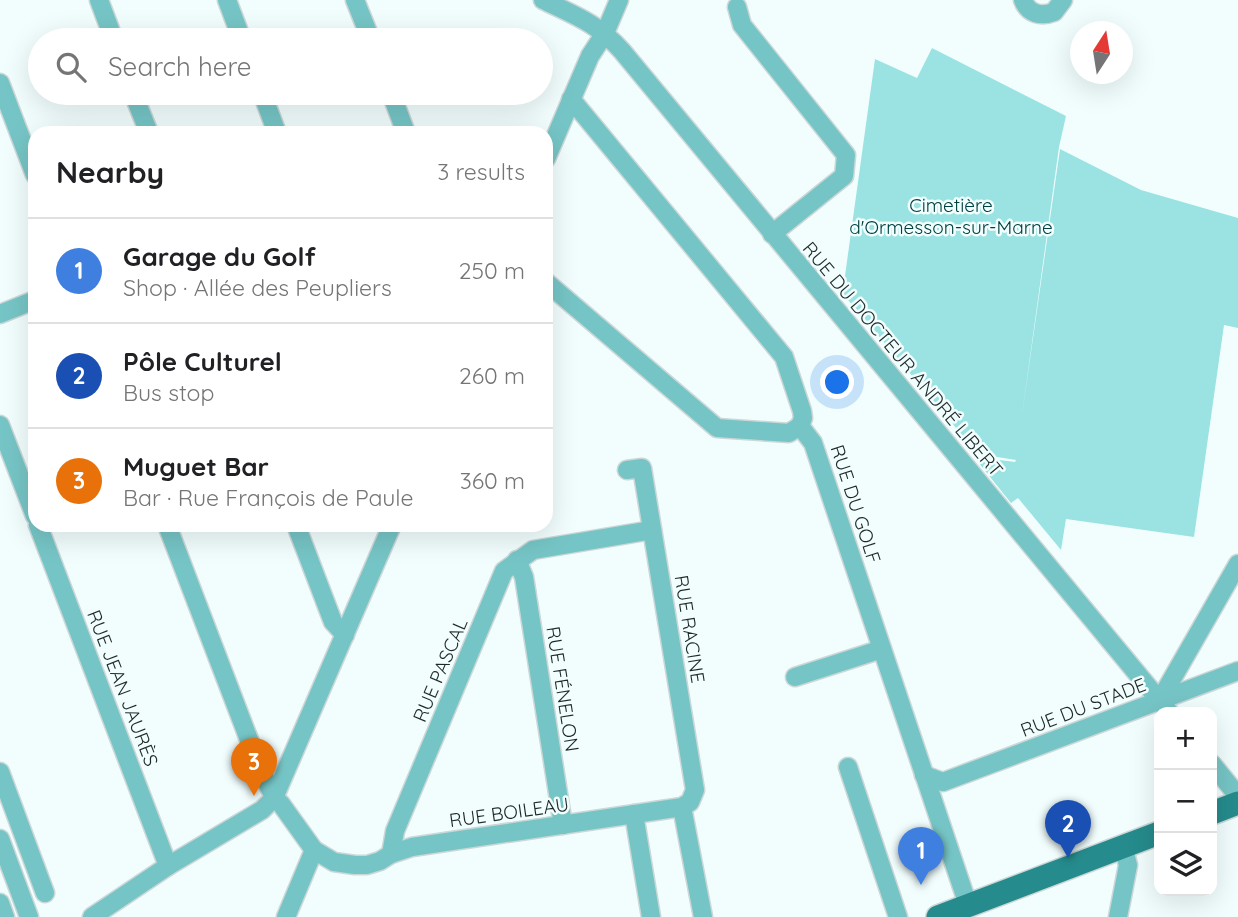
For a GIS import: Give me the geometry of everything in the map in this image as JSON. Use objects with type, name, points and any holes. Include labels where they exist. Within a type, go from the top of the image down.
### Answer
[{"type":"main road","points":[[1217,811],[1238,803]]},
{"type":"main road","points":[[938,917],[1154,835]]},
{"type":"street","points":[[99,0],[110,28]]},
{"type":"street","points":[[227,0],[238,28]]},
{"type":"street","points":[[355,0],[366,28]]},
{"type":"street","name":"RUE DU DOCTEUR ANDRÉ LIBERT","points":[[543,0],[593,24],[605,33],[1164,706]]},
{"type":"street","points":[[553,142],[590,56],[605,33],[619,0]]},
{"type":"street","points":[[1023,0],[1031,11],[1040,15],[1054,12],[1063,0]]},
{"type":"street","points":[[737,7],[742,25],[846,155],[844,176],[772,234]]},
{"type":"street","points":[[0,83],[28,157]]},
{"type":"street","name":"RUE DU GOLF","points":[[571,100],[784,357],[802,411],[800,426],[813,443],[968,905]]},
{"type":"street","points":[[138,105],[146,126]]},
{"type":"street","points":[[266,105],[274,126]]},
{"type":"street","points":[[396,105],[403,126]]},
{"type":"street","points":[[553,288],[717,428],[789,433],[800,426]]},
{"type":"street","points":[[0,314],[28,303]]},
{"type":"street","points":[[0,425],[28,498]]},
{"type":"street","name":"RUE RACINE","points":[[627,470],[642,468],[695,790],[691,802],[682,807]]},
{"type":"street","points":[[517,560],[533,550],[652,530]]},
{"type":"street","name":"RUE JEAN JAURÈS","points":[[41,532],[168,866]]},
{"type":"street","points":[[170,532],[261,771],[274,798],[314,850],[334,862],[366,865],[391,854]]},
{"type":"street","points":[[299,532],[333,622],[345,635]]},
{"type":"street","points":[[92,917],[168,866],[262,810],[274,798],[389,532]]},
{"type":"street","name":"RUE FÉNELON","points":[[517,560],[524,577],[563,825]]},
{"type":"street","name":"RUE PASCAL","points":[[391,854],[395,831],[504,571],[517,560]]},
{"type":"street","points":[[1164,706],[1238,564]]},
{"type":"street","points":[[794,677],[882,649]]},
{"type":"street","name":"RUE DU STADE","points":[[943,782],[1164,706],[1238,671]]},
{"type":"street","points":[[848,767],[898,917]]},
{"type":"street","points":[[1217,770],[1238,796]]},
{"type":"street","points":[[0,772],[45,893]]},
{"type":"street","points":[[924,775],[943,782],[933,801]]},
{"type":"street","points":[[651,917],[634,814],[682,807],[703,917]]},
{"type":"street","name":"RUE BOILEAU","points":[[391,854],[412,847],[634,814]]},
{"type":"street","points":[[27,846],[3,850],[29,917]]},
{"type":"street","points":[[1118,917],[1128,865],[1123,846]]},
{"type":"street","points":[[286,917],[314,850]]},
{"type":"street","points":[[0,903],[5,917]]},
{"type":"green space","name":"Cimetière d'Ormesson-sur-Marne","points":[[932,48],[1066,116],[1059,147],[1022,415],[1060,149],[1141,190],[1238,218],[1238,328],[1224,325],[1194,537],[1066,519],[1061,550],[1018,498],[1011,503],[978,462],[977,457],[1016,460],[978,454],[838,288],[844,283],[875,59],[917,78]]},
{"type":"place","name":"Muguet Bar","points":[[254,796]]},
{"type":"place","name":"Pôle Culturel","points":[[1068,858]]},
{"type":"place","name":"Garage du Golf","points":[[921,885]]}]
